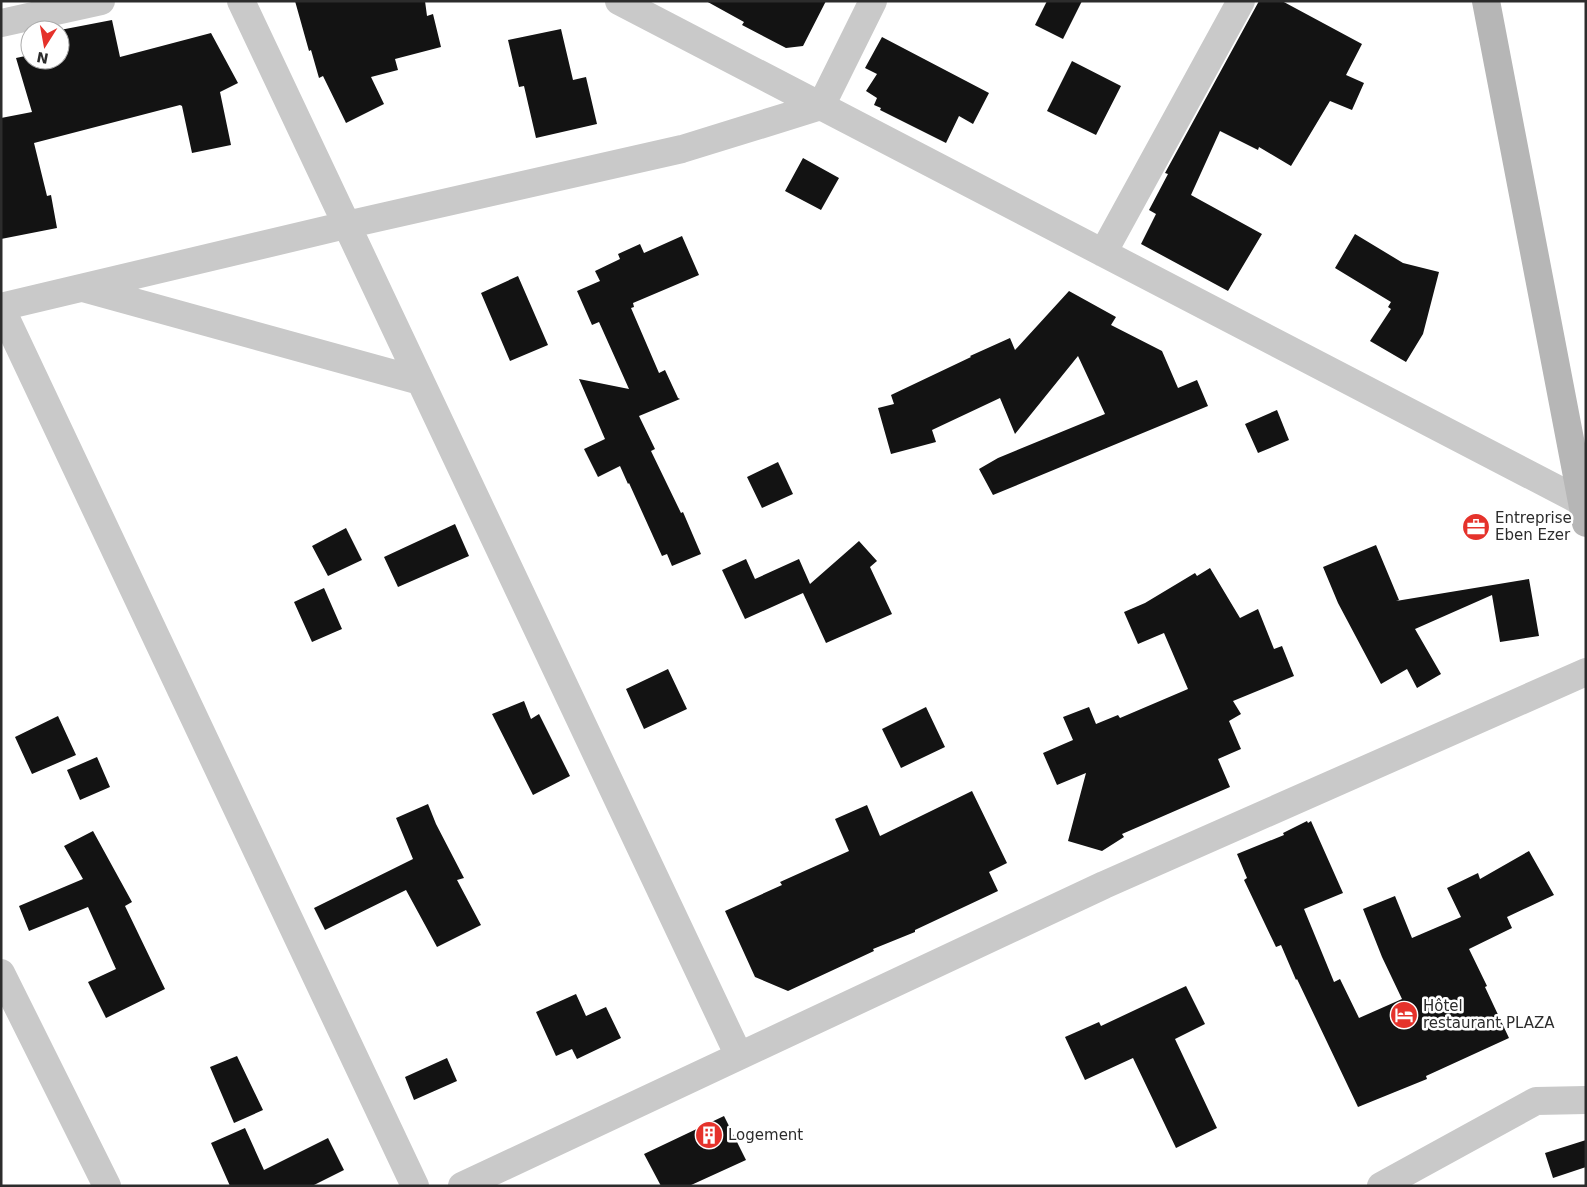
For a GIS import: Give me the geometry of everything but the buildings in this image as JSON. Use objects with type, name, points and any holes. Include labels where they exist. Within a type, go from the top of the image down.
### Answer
[{"type":"street","points":[[1,23],[102,1]]},
{"type":"street","points":[[241,1],[739,1056]]},
{"type":"street","points":[[619,1],[1103,253],[1584,510]]},
{"type":"street","points":[[415,1186],[1,307],[346,225],[682,149],[821,106],[873,1]]},
{"type":"street","points":[[1103,253],[1241,1]]},
{"type":"street","points":[[1486,1],[1584,510]]},
{"type":"street","points":[[79,287],[420,381]]},
{"type":"street","points":[[462,1186],[1104,885],[1586,672]]},
{"type":"street","points":[[1,973],[107,1186]]},
{"type":"street","points":[[1381,1186],[1536,1100],[1586,1100]]},
{"type":"place","name":"Entreprise Eben Ezer","points":[[1476,527]]},
{"type":"place","name":"Hôtel restaurant PLAZA","points":[[1404,1015]]},
{"type":"place","name":"Logement","points":[[709,1135]]}]
